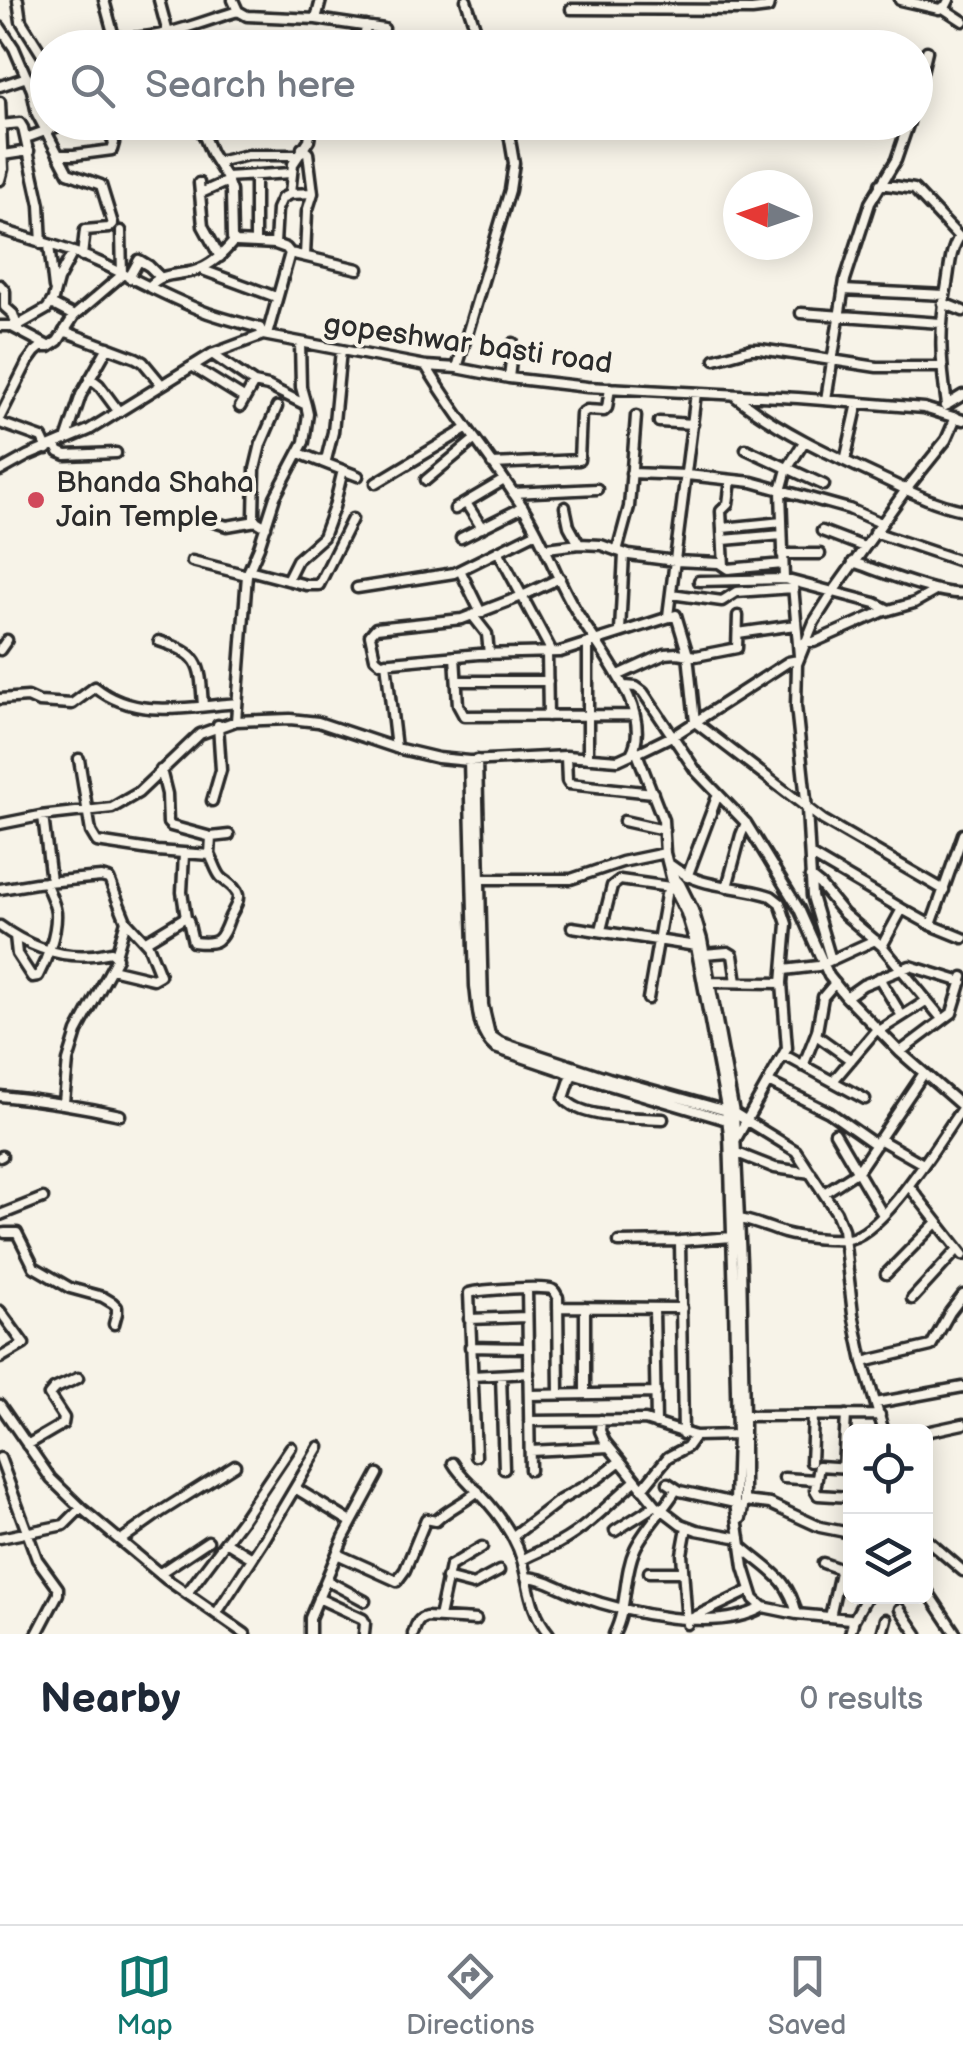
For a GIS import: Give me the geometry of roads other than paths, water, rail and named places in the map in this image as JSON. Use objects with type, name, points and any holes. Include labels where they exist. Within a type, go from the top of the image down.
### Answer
[{"type":"street","points":[[18,0],[21,21],[30,35]]},
{"type":"street","points":[[104,0],[112,30]]},
{"type":"street","points":[[159,0],[167,30]]},
{"type":"street","points":[[234,0],[238,11],[247,16],[316,19],[384,29]]},
{"type":"street","points":[[316,19],[321,0]]},
{"type":"street","points":[[466,0],[476,30]]},
{"type":"street","points":[[570,9],[752,10],[768,8],[770,0]]},
{"type":"street","points":[[900,0],[936,9],[946,4],[963,21]]},
{"type":"street","points":[[175,30],[238,11]]},
{"type":"street","points":[[365,30],[366,26]]},
{"type":"street","points":[[0,27],[30,86]]},
{"type":"street","points":[[0,86],[26,77]]},
{"type":"street","points":[[0,105],[0,180]]},
{"type":"street","points":[[1,125],[20,122],[26,138],[54,293]]},
{"type":"street","points":[[26,138],[30,137]]},
{"type":"street","points":[[14,327],[51,304],[58,280],[78,254],[85,230],[112,226],[101,185],[70,175],[52,140]]},
{"type":"street","points":[[59,155],[112,150],[113,140]]},
{"type":"street","points":[[206,140],[227,179],[234,241]]},
{"type":"street","points":[[290,194],[291,174],[309,140]]},
{"type":"street","points":[[457,368],[510,190],[514,163],[511,140]]},
{"type":"street","points":[[826,400],[842,290],[870,204],[896,160],[903,140]]},
{"type":"street","points":[[3,155],[29,151]]},
{"type":"street","points":[[217,162],[248,155],[308,153],[313,193],[307,212],[305,256]]},
{"type":"street","points":[[200,194],[227,179],[291,174]]},
{"type":"street","points":[[254,242],[255,175]]},
{"type":"street","points":[[198,183],[204,226],[220,256]]},
{"type":"street","points":[[880,184],[914,190],[961,238],[953,248],[941,323],[941,367],[947,405]]},
{"type":"street","points":[[275,244],[278,204],[282,198],[313,193]]},
{"type":"street","name":"gopeshwar basti road","points":[[0,229],[78,254],[209,314],[260,328],[265,335],[300,343],[508,378],[826,400],[937,411],[960,418]]},
{"type":"street","points":[[121,231],[126,277]]},
{"type":"street","points":[[149,287],[160,277],[200,269],[234,241],[275,244],[290,253],[358,269]]},
{"type":"street","points":[[0,472],[89,430],[212,354],[265,335],[290,253]]},
{"type":"street","points":[[116,453],[66,455],[42,438],[0,420],[38,348],[50,347],[58,341],[74,316],[126,277],[139,260],[160,277]]},
{"type":"street","points":[[200,269],[276,297]]},
{"type":"street","points":[[0,285],[5,292],[5,307],[13,314],[14,327]]},
{"type":"street","points":[[842,290],[944,299],[963,311]]},
{"type":"street","points":[[51,304],[74,316]]},
{"type":"street","points":[[801,313],[941,323]]},
{"type":"street","points":[[0,326],[14,327],[50,347]]},
{"type":"street","points":[[64,332],[143,362],[162,385]]},
{"type":"street","points":[[236,720],[248,573],[275,496],[306,432],[308,414],[301,387],[300,343]]},
{"type":"street","points":[[508,378],[513,343]]},
{"type":"street","points":[[66,440],[80,395],[108,347]]},
{"type":"street","points":[[715,359],[751,348],[890,368],[941,367]]},
{"type":"street","points":[[322,462],[326,460],[333,432],[341,350]]},
{"type":"street","points":[[212,354],[254,383],[306,405]]},
{"type":"street","points":[[192,366],[242,397]]},
{"type":"street","points":[[426,366],[466,429],[523,506],[592,643],[626,686],[634,716],[636,750],[664,830],[672,881],[696,946],[736,1139],[744,1416],[740,1502]]},
{"type":"street","points":[[90,378],[120,412]]},
{"type":"street","points":[[240,408],[254,383]]},
{"type":"street","points":[[492,464],[579,460],[581,414],[587,410],[604,411],[610,388]]},
{"type":"street","points":[[668,616],[696,393]]},
{"type":"street","points":[[0,398],[12,395]]},
{"type":"street","points":[[734,395],[768,422],[804,442],[905,491],[963,510]]},
{"type":"street","points":[[937,411],[963,395]]},
{"type":"street","points":[[844,461],[858,403]]},
{"type":"street","points":[[256,521],[255,469],[276,407]]},
{"type":"street","points":[[620,631],[621,552],[636,416]]},
{"type":"street","points":[[0,824],[112,808],[123,803],[189,742],[218,725],[236,720],[318,722],[438,758],[566,756],[618,760],[672,736],[799,658],[852,562],[960,418]]},
{"type":"street","points":[[659,422],[693,424]]},
{"type":"street","points":[[376,483],[466,429]]},
{"type":"street","points":[[426,480],[474,440]]},
{"type":"street","points":[[804,442],[787,469],[781,491],[782,554],[790,583],[799,658],[796,706],[810,877],[827,962]]},
{"type":"street","points":[[746,449],[824,485]]},
{"type":"street","points":[[299,453],[358,476]]},
{"type":"street","points":[[287,580],[298,560],[322,537],[343,470]]},
{"type":"street","points":[[632,473],[752,482],[849,509],[882,523]]},
{"type":"street","points":[[456,509],[504,480]]},
{"type":"street","points":[[724,566],[721,511],[728,504],[730,480]]},
{"type":"street","points":[[514,493],[597,489]]},
{"type":"street","points":[[466,504],[482,528]]},
{"type":"street","points":[[461,538],[523,506]]},
{"type":"street","points":[[565,506],[569,526],[580,544]]},
{"type":"street","points":[[192,561],[319,586],[352,519]]},
{"type":"street","points":[[214,522],[232,526],[256,521],[266,527]]},
{"type":"street","points":[[724,528],[782,522]]},
{"type":"street","points":[[357,588],[438,577],[538,532]]},
{"type":"street","points":[[822,532],[864,547]]},
{"type":"street","points":[[874,532],[963,562]]},
{"type":"street","points":[[724,540],[782,536]]},
{"type":"street","points":[[547,548],[601,546],[675,561],[720,564],[731,569],[783,564]]},
{"type":"street","points":[[498,551],[550,652],[548,716]]},
{"type":"street","points":[[782,554],[820,554]]},
{"type":"street","points":[[852,562],[937,590],[963,593]]},
{"type":"street","points":[[460,570],[487,634],[489,654]]},
{"type":"street","points":[[560,578],[477,614],[376,628],[370,636],[375,658],[381,663],[550,652],[677,616],[688,655],[695,722],[807,809],[944,890]]},
{"type":"street","points":[[699,581],[790,583],[876,602],[890,610]]},
{"type":"street","points":[[671,594],[722,601],[736,592],[790,583]]},
{"type":"street","points":[[805,642],[814,642],[914,603],[937,590]]},
{"type":"street","points":[[619,675],[665,654],[696,656],[737,648],[738,616]]},
{"type":"street","points":[[738,632],[795,625]]},
{"type":"street","points":[[0,650],[7,640]]},
{"type":"street","points":[[159,641],[181,648],[197,663],[203,706]]},
{"type":"street","points":[[588,758],[592,643]]},
{"type":"street","points":[[455,656],[458,705],[464,716],[634,716]]},
{"type":"street","points":[[386,662],[396,748]]},
{"type":"street","points":[[457,681],[548,681]]},
{"type":"street","points":[[626,686],[643,692],[696,771],[746,823],[800,909],[835,983],[846,997],[900,1052],[963,1106],[909,1186],[863,1234],[844,1239],[794,1234],[740,1219]]},
{"type":"street","points":[[0,700],[28,697],[39,702],[72,704],[95,688],[143,709],[237,703]]},
{"type":"street","points":[[212,801],[222,770],[218,725]]},
{"type":"street","points":[[566,756],[569,784],[653,793]]},
{"type":"street","points":[[79,759],[91,832],[97,842],[210,855]]},
{"type":"street","points":[[473,760],[483,1005],[487,1027],[495,1040],[730,1116]]},
{"type":"street","points":[[473,760],[472,932],[480,1023],[487,1041],[495,1048],[572,1074],[748,1120],[796,1150],[841,1222],[853,1314],[882,1424]]},
{"type":"street","points":[[161,769],[171,826],[211,837],[229,835]]},
{"type":"street","points":[[687,877],[718,794]]},
{"type":"street","points":[[15,936],[16,950],[32,976],[38,976],[56,912],[48,882],[42,816]]},
{"type":"street","points":[[624,822],[664,830]]},
{"type":"street","points":[[726,887],[746,823]]},
{"type":"street","points":[[931,925],[963,834]]},
{"type":"street","points":[[184,854],[182,892],[193,942],[212,943],[224,935],[238,902],[235,890],[217,872],[210,855],[211,837]]},
{"type":"street","points":[[478,879],[571,878],[665,853]]},
{"type":"street","points":[[810,854],[931,925],[963,938]]},
{"type":"street","points":[[669,864],[699,882],[771,896],[780,903],[786,924],[782,982],[788,1041],[784,1055],[736,1139]]},
{"type":"street","points":[[810,877],[878,943],[943,1020]]},
{"type":"street","points":[[0,890],[48,882],[109,879],[126,921],[146,941],[160,975],[153,979],[112,969]]},
{"type":"street","points":[[601,930],[612,886],[620,880],[680,884],[693,910],[710,982],[730,1116],[740,1538],[751,1590],[763,1608],[853,1622]]},
{"type":"street","points":[[648,998],[666,895],[672,881]]},
{"type":"street","points":[[784,970],[812,967],[878,943],[902,909]]},
{"type":"street","points":[[146,941],[186,918]]},
{"type":"street","points":[[64,1102],[68,1060],[77,1032],[116,961],[126,921]]},
{"type":"street","points":[[0,926],[66,956],[110,952],[116,955]]},
{"type":"street","points":[[572,927],[696,946]]},
{"type":"street","points":[[704,954],[734,955],[737,982]]},
{"type":"street","points":[[846,997],[863,985],[914,966],[962,979],[959,1012],[900,1052]]},
{"type":"street","points":[[879,978],[902,1016]]},
{"type":"street","points":[[710,982],[782,982]]},
{"type":"street","points":[[803,1066],[816,1035],[822,996],[835,983]]},
{"type":"street","points":[[833,1082],[878,1030],[926,1000]]},
{"type":"street","points":[[816,1035],[851,1060]]},
{"type":"street","points":[[784,1055],[866,1099]]},
{"type":"street","points":[[824,1193],[858,1171],[924,1073]]},
{"type":"street","points":[[572,1074],[564,1098],[570,1106],[596,1114],[663,1119]]},
{"type":"street","points":[[768,1082],[923,1164]]},
{"type":"street","points":[[0,1096],[64,1102],[120,1115]]},
{"type":"street","points":[[835,1133],[883,1215]]},
{"type":"street","points":[[737,1153],[775,1168],[811,1173]]},
{"type":"street","points":[[909,1186],[961,1252],[912,1299]]},
{"type":"street","points":[[43,1198],[1,1215],[3,1235],[17,1233],[34,1267],[70,1288],[113,1302],[117,1307],[114,1324]]},
{"type":"street","points":[[886,1274],[937,1222]]},
{"type":"street","points":[[619,1242],[732,1237]]},
{"type":"street","points":[[680,1241],[683,1434]]},
{"type":"street","points":[[527,1288],[530,1470]]},
{"type":"street","points":[[476,1456],[468,1295],[472,1291],[551,1288],[558,1297],[559,1394]]},
{"type":"street","points":[[863,1362],[931,1346],[963,1295]]},
{"type":"street","points":[[558,1306],[682,1308]]},
{"type":"street","points":[[585,1307],[586,1394]]},
{"type":"street","points":[[654,1308],[656,1424]]},
{"type":"street","points":[[0,1310],[24,1344],[0,1358]]},
{"type":"street","points":[[469,1319],[528,1317]]},
{"type":"street","points":[[470,1347],[528,1348]]},
{"type":"street","points":[[472,1376],[528,1373]]},
{"type":"street","points":[[500,1375],[504,1469]]},
{"type":"street","points":[[27,1445],[63,1424],[64,1418],[49,1396],[54,1389],[78,1378]]},
{"type":"street","points":[[876,1403],[963,1387]]},
{"type":"street","points":[[529,1394],[656,1393]]},
{"type":"street","points":[[0,1405],[77,1512],[121,1540],[245,1634]]},
{"type":"street","points":[[744,1416],[880,1415]]},
{"type":"street","points":[[811,1462],[812,1416]]},
{"type":"street","points":[[846,1416],[846,1424]]},
{"type":"street","points":[[601,1420],[602,1436],[609,1448],[659,1508],[687,1527],[740,1538],[784,1582],[797,1614]]},
{"type":"street","points":[[530,1421],[645,1420],[694,1436],[737,1434]]},
{"type":"street","points":[[933,1430],[963,1424]]},
{"type":"street","points":[[522,1560],[574,1532],[638,1485],[668,1457],[687,1447],[694,1436]]},
{"type":"street","points":[[187,1593],[291,1447]]},
{"type":"street","points":[[216,1614],[319,1447]]},
{"type":"street","points":[[530,1451],[609,1448]]},
{"type":"street","points":[[0,1458],[25,1532],[40,1565],[58,1588],[37,1634]]},
{"type":"street","points":[[512,1537],[619,1462]]},
{"type":"street","points":[[453,1463],[512,1537],[522,1560],[531,1604],[549,1634]]},
{"type":"street","points":[[121,1540],[235,1465]]},
{"type":"street","points":[[843,1468],[819,1466],[815,1490],[818,1495],[843,1497]]},
{"type":"street","points":[[310,1634],[310,1618],[336,1554],[378,1474]]},
{"type":"street","points":[[784,1478],[816,1480]]},
{"type":"street","points":[[668,1483],[676,1490],[770,1504],[820,1527],[843,1532]]},
{"type":"street","points":[[295,1488],[352,1522]]},
{"type":"street","points":[[614,1634],[624,1610],[636,1546],[659,1508],[676,1490]]},
{"type":"street","points":[[336,1554],[397,1581],[426,1519],[436,1521],[478,1492]]},
{"type":"street","points":[[615,1531],[659,1508]]},
{"type":"street","points":[[0,1538],[64,1524],[77,1512]]},
{"type":"street","points":[[687,1527],[682,1554],[687,1622]]},
{"type":"street","points":[[160,1573],[208,1541]]},
{"type":"street","points":[[226,1542],[252,1558]]},
{"type":"street","points":[[439,1618],[447,1571],[454,1562],[482,1547]]},
{"type":"street","points":[[933,1547],[963,1571]]},
{"type":"street","points":[[823,1563],[840,1572],[830,1617]]},
{"type":"street","points":[[446,1578],[473,1585],[498,1571]]},
{"type":"street","points":[[649,1572],[682,1572]]},
{"type":"street","points":[[526,1577],[542,1579],[624,1610],[687,1622],[711,1625],[752,1615],[763,1608]]},
{"type":"street","points":[[326,1580],[365,1601]]},
{"type":"street","points":[[687,1622],[751,1590]]},
{"type":"street","points":[[318,1598],[362,1619],[364,1634]]},
{"type":"street","points":[[933,1598],[959,1633]]},
{"type":"street","points":[[850,1634],[863,1604]]},
{"type":"street","points":[[900,1609],[917,1634]]},
{"type":"street","points":[[413,1634],[420,1618],[476,1620]]},
{"type":"street","points":[[882,1634],[886,1619]]},
{"type":"place","name":"Bhanda Shaha Jain Temple","points":[[36,500]]}]
